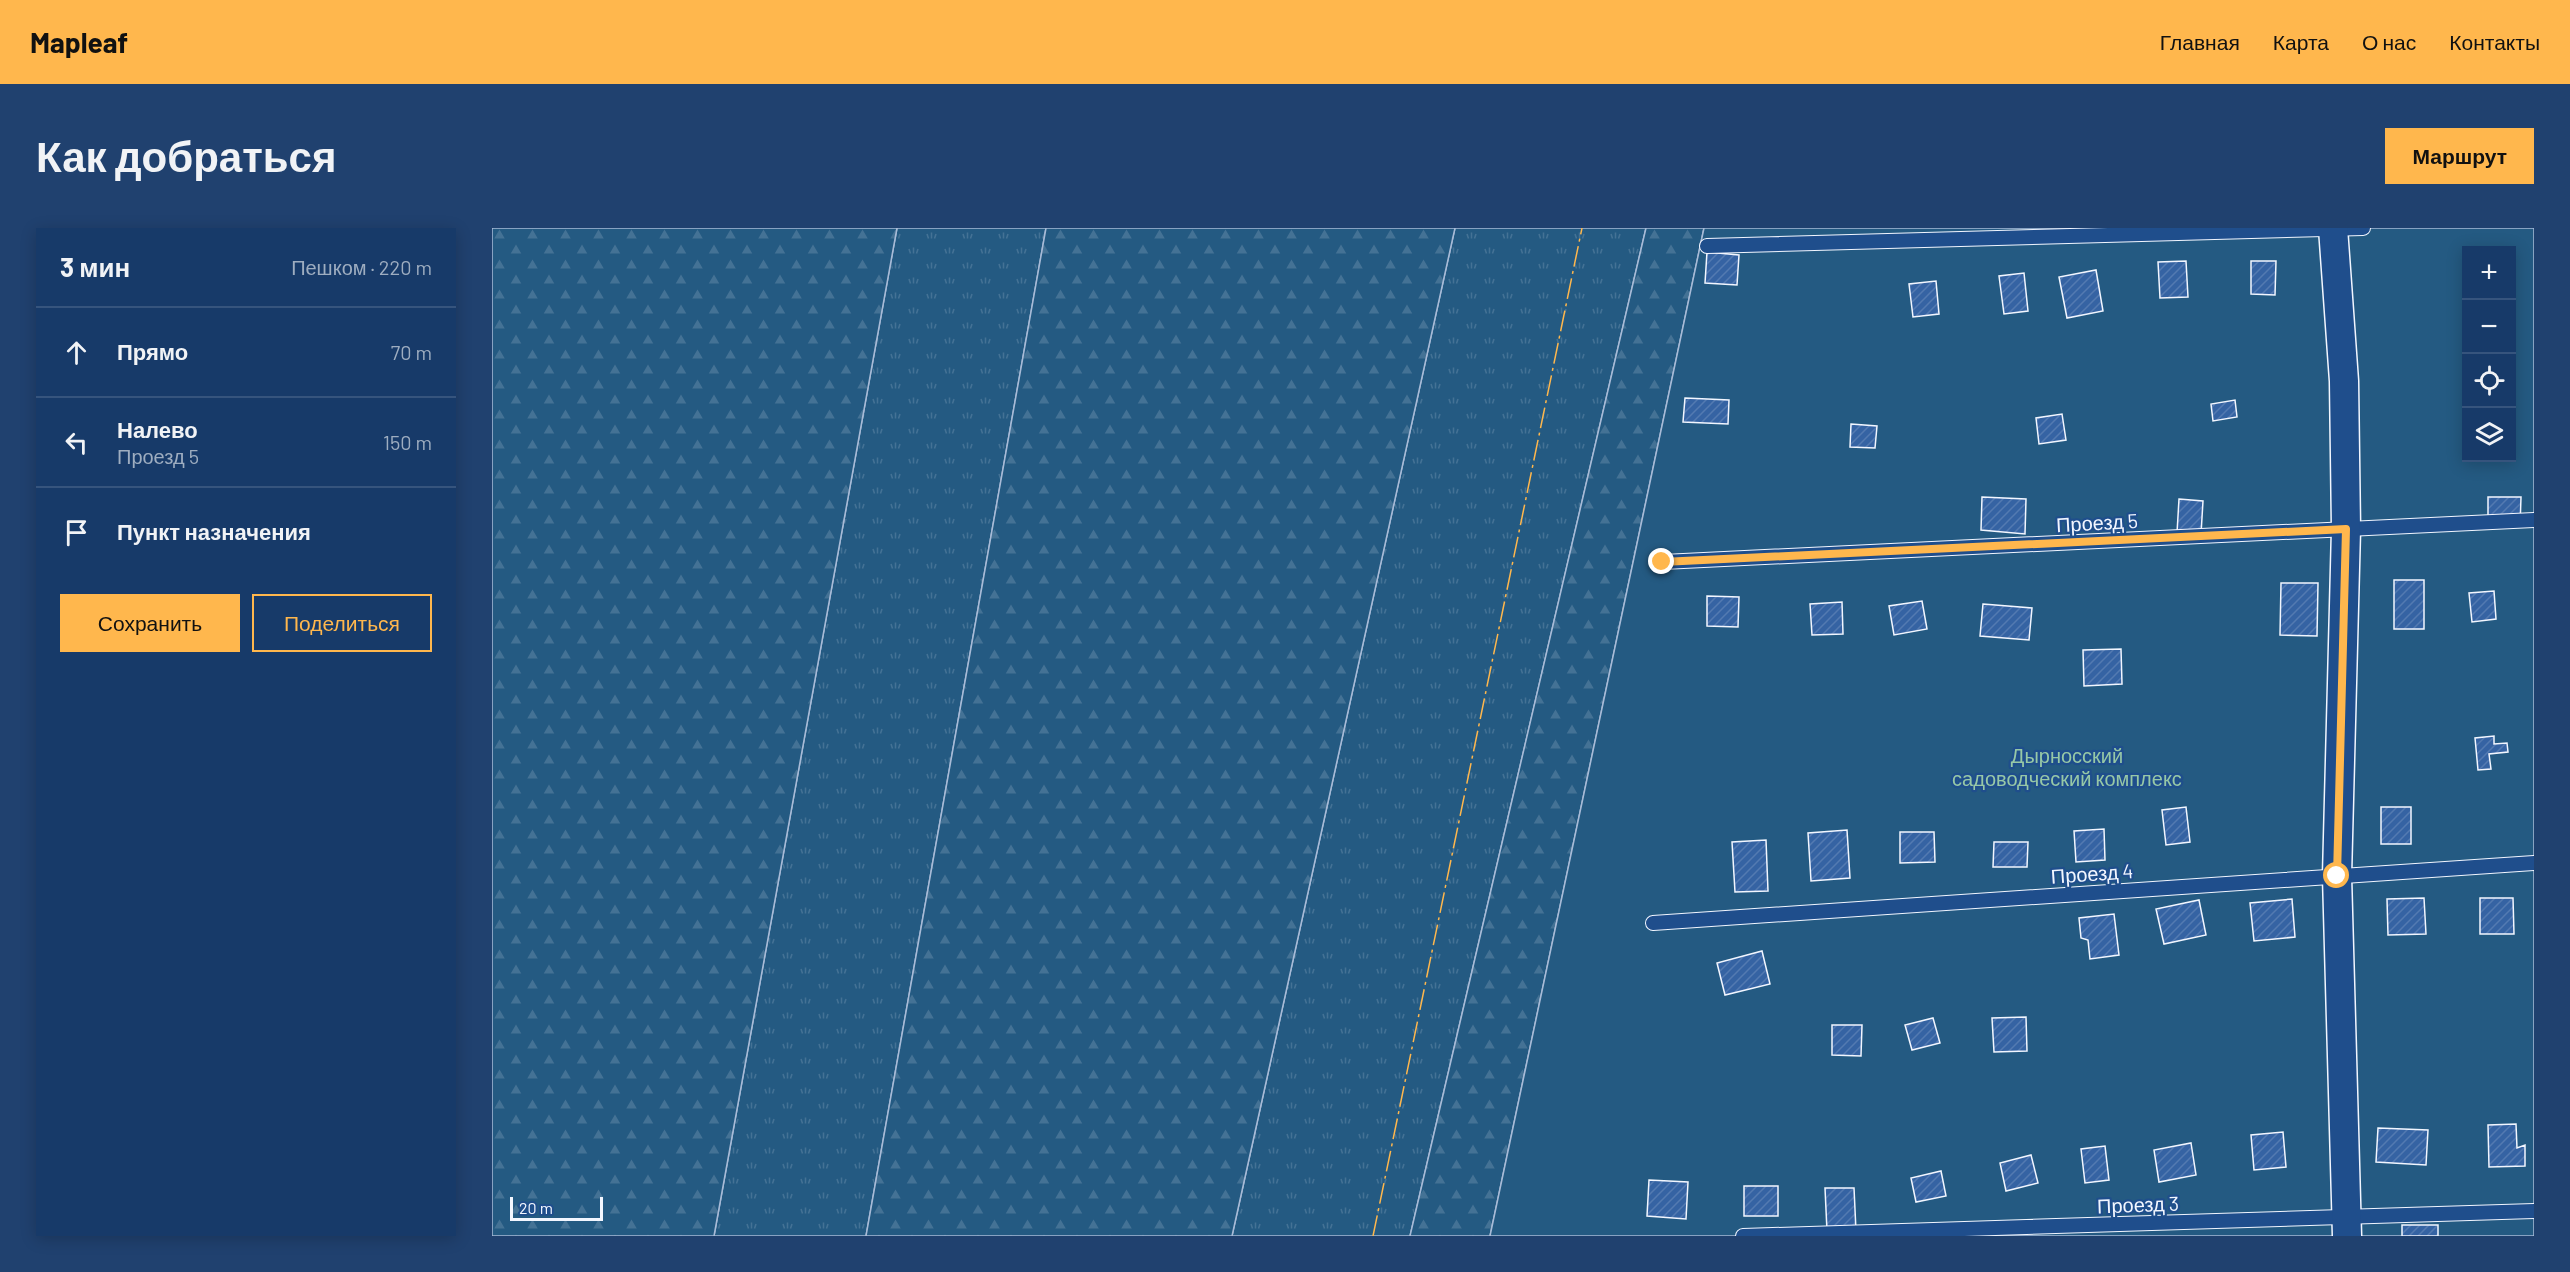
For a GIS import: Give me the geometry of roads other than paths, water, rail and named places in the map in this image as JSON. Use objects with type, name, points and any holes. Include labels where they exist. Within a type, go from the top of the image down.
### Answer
[{"type":"street","points":[[2333,228],[2344,381],[2346,529],[2337,876],[2347,1227]]},
{"type":"lane","points":[[1707,246],[2363,228]]},
{"type":"lane","name":"Проезд 5","points":[[1662,562],[2534,520]]},
{"type":"lane","name":"Проезд 4","points":[[1653,922],[2534,863]]},
{"type":"lane","name":"Проезд 3","points":[[1743,1236],[2347,1227],[2534,1211]]},
{"type":"park label","name":"Дырносский садоводческий комплекс","points":[[2067,766]]}]
